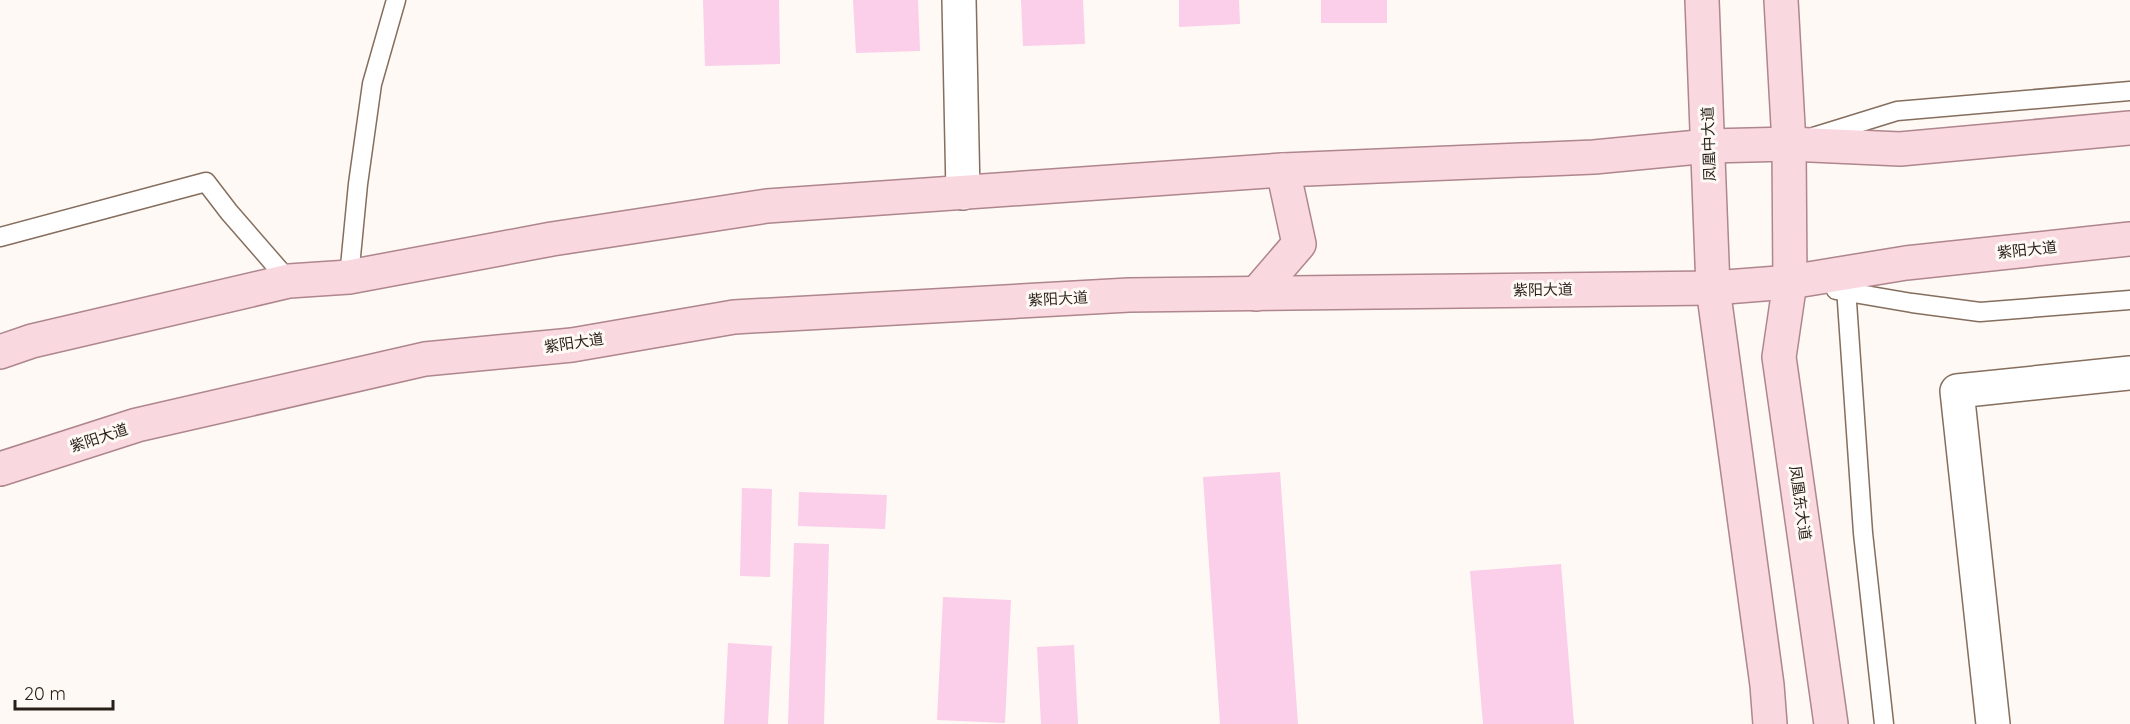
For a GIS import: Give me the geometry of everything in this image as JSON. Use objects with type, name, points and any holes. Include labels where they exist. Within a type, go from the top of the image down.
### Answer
[{"type":"main road","name":"凤凰中大道","points":[[1702,0],[1713,288]]},
{"type":"main road","points":[[1781,0],[1790,144],[1790,282]]},
{"type":"main road","points":[[0,352],[32,341],[289,281],[350,277],[552,239],[767,206],[1283,170],[1594,157],[1709,146],[1790,144],[1900,149],[2130,128]]},
{"type":"main road","points":[[1256,294],[1299,244],[1283,170]]},
{"type":"main road","name":"紫阳大道","points":[[0,469],[137,425],[425,359],[572,345],[735,317],[1129,295],[1713,288],[1790,282],[1845,282],[1906,263],[2130,239]]},
{"type":"main road","name":"凤凰东大道","points":[[1790,282],[1779,357],[1831,724]]},
{"type":"main road","points":[[1713,288],[1767,685],[1770,724]]},
{"type":"street","points":[[960,0],[963,193]]},
{"type":"street","points":[[1993,724],[1957,391],[2130,373]]},
{"type":"lane","points":[[350,277],[358,184],[372,84],[396,0]]},
{"type":"lane","points":[[1790,144],[1897,111],[2130,90]]},
{"type":"lane","points":[[0,237],[206,182],[289,281]]},
{"type":"lane","points":[[1884,724],[1863,533],[1845,282],[1980,312],[2130,300]]},
{"type":"building","points":[[703,0],[779,0],[780,64],[705,66]]},
{"type":"building","points":[[853,0],[918,0],[920,51],[856,53]]},
{"type":"building","points":[[1021,0],[1083,0],[1085,44],[1023,46]]},
{"type":"building","points":[[1179,0],[1239,0],[1240,24],[1179,27]]},
{"type":"building","points":[[1321,0],[1387,0],[1387,23],[1321,23]]},
{"type":"building","points":[[1280,472],[1298,724],[1220,724],[1203,477]]},
{"type":"building","points":[[742,488],[772,489],[770,577],[740,576]]},
{"type":"building","points":[[799,492],[887,495],[885,529],[798,526]]},
{"type":"building","points":[[794,543],[829,544],[824,724],[788,724]]},
{"type":"building","points":[[1561,564],[1574,724],[1483,724],[1470,571]]},
{"type":"building","points":[[943,597],[1011,600],[1005,723],[937,720]]},
{"type":"building","points":[[728,643],[772,646],[768,724],[724,724]]},
{"type":"building","points":[[1074,645],[1078,724],[1041,724],[1037,647]]}]
